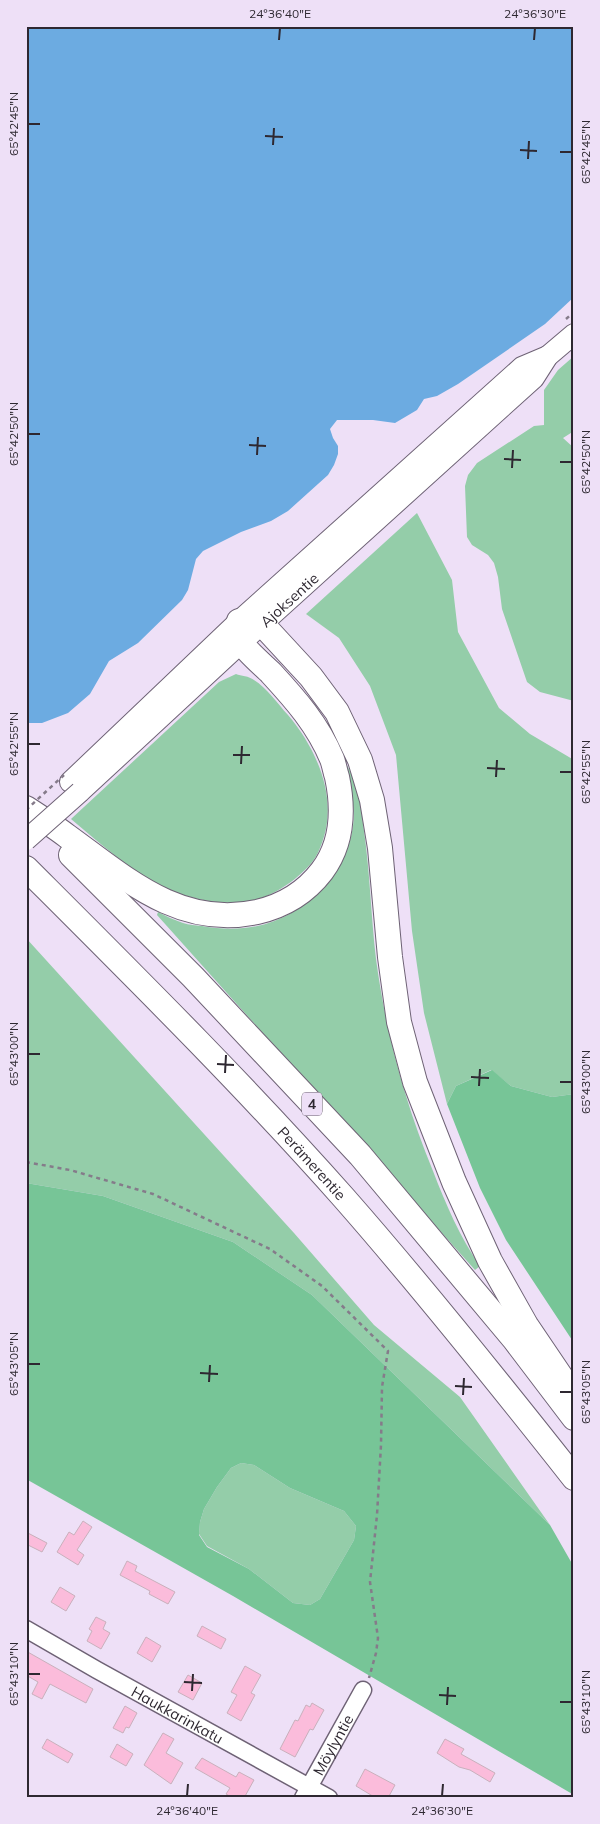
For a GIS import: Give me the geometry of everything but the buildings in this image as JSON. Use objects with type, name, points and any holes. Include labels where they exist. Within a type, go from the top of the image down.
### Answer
[{"type":"highway","points":[[26,809],[133,885],[156,898],[179,906],[226,915],[272,908],[291,899],[307,888],[328,863],[340,832],[341,796],[333,760],[314,724],[240,632],[262,625],[311,677],[337,712],[360,760],[372,800],[380,848],[390,958],[399,1022],[415,1082],[454,1182],[490,1261],[526,1325],[574,1396]]},
{"type":"highway","name":"4","points":[[26,809],[193,977],[360,1155],[514,1339],[574,1418]]},
{"type":"highway","name":"Perämerentie","points":[[26,868],[206,1048],[343,1197],[467,1342],[574,1478]]},
{"type":"highway","points":[[26,879],[72,914]]},
{"type":"main road","name":"Ajoksentie","points":[[262,625],[534,378],[548,356],[574,334]]},
{"type":"main road","name":"Ajoksentie","points":[[26,822],[240,632],[522,367],[548,356]]},
{"type":"main road","name":"Ajoksentie","points":[[26,840],[72,783]]},
{"type":"street","name":"Haukkarinkatu","points":[[26,1629],[306,1792],[329,1798]]},
{"type":"street","name":"Möylyntie","points":[[306,1792],[363,1690]]},
{"type":"path","points":[[26,809],[72,783]]},
{"type":"path","points":[[26,1162],[70,1170],[152,1194],[270,1249],[322,1286],[388,1351],[382,1387],[377,1515],[370,1582],[378,1638],[369,1681],[363,1690]]},
{"type":"green space","points":[[574,356],[574,431],[563,438],[574,448],[574,701],[540,692],[527,682],[502,609],[498,577],[494,563],[488,555],[472,545],[467,537],[465,486],[468,475],[477,463],[534,426],[544,425],[544,390],[558,370]]},
{"type":"green space","points":[[417,513],[452,580],[458,632],[499,708],[530,734],[574,760],[574,1094],[552,1097],[511,1086],[491,1070],[456,1086],[447,1104],[424,1013],[412,931],[396,755],[370,686],[339,638],[306,614]]},
{"type":"green space","points":[[236,674],[252,679],[263,687],[297,726],[318,765],[323,779],[328,808],[322,842],[316,857],[306,869],[280,889],[260,899],[230,903],[192,897],[165,888],[140,874],[71,819],[219,682]]},
{"type":"green space","points":[[345,762],[356,786],[363,822],[376,959],[391,1041],[405,1094],[443,1196],[460,1232],[480,1266],[475,1270],[157,915],[158,912],[185,924],[237,929],[270,923],[299,908],[313,897],[340,864],[352,834],[353,802]]},
{"type":"green space","points":[[26,938],[294,1233],[374,1325],[460,1397],[550,1525],[312,1295],[233,1242],[103,1196],[26,1183]]},
{"type":"green space","points":[[492,1070],[511,1086],[552,1097],[574,1094],[574,1343],[506,1240],[480,1188],[447,1104],[456,1086]]},
{"type":"green space","points":[[26,1183],[103,1196],[233,1242],[312,1295],[550,1525],[574,1567],[574,1795],[233,1596],[26,1479]],"holes":[[[241,1463],[254,1465],[290,1488],[344,1511],[356,1526],[354,1540],[320,1599],[310,1605],[293,1603],[249,1569],[207,1547],[199,1535],[204,1509],[231,1468]]]},
{"type":"green space","points":[[241,1463],[254,1465],[290,1488],[344,1511],[356,1526],[354,1540],[320,1599],[310,1605],[293,1603],[249,1569],[207,1546],[199,1534],[204,1509],[217,1487],[231,1468]]},
{"type":"water","points":[[26,26],[574,26],[574,297],[545,324],[458,384],[437,396],[424,399],[417,410],[395,423],[373,420],[337,420],[330,429],[338,446],[338,454],[328,475],[288,511],[271,521],[241,532],[203,551],[196,559],[188,590],[182,600],[138,643],[109,661],[90,694],[68,713],[42,723],[26,723]]}]
